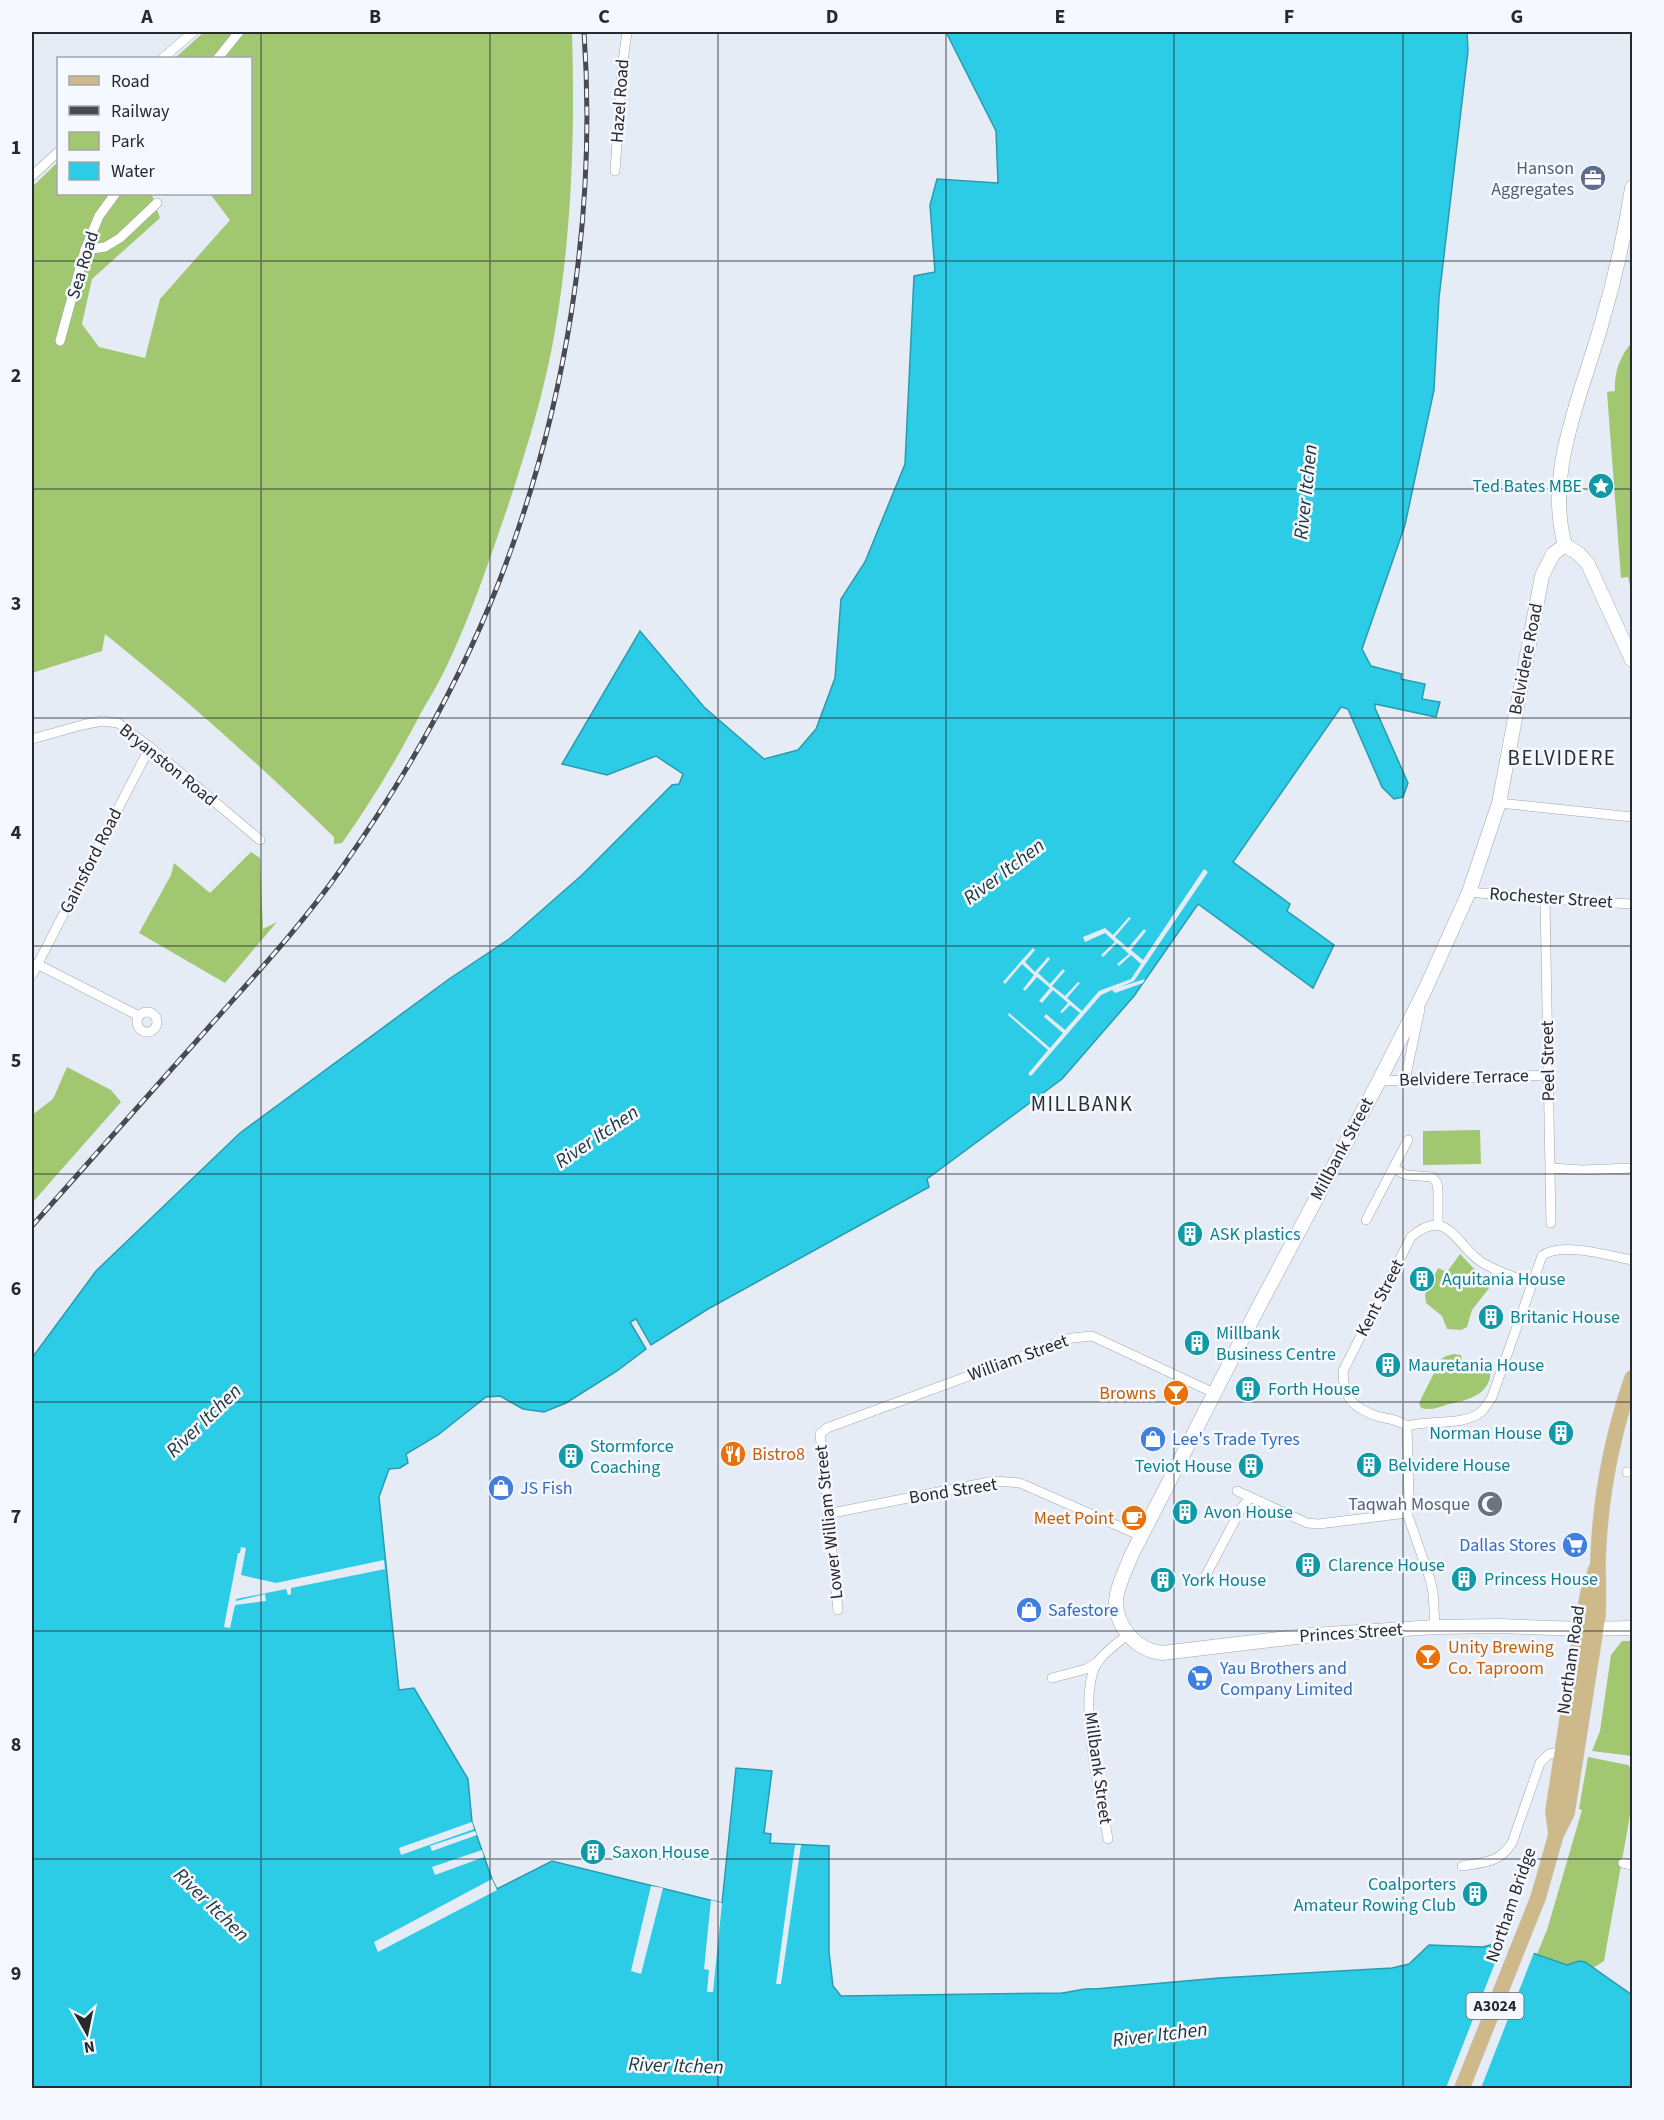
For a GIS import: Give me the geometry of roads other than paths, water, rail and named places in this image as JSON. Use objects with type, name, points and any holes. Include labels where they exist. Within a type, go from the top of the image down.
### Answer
[{"type":"main road","name":"Northam Road","points":[[1570,1751],[1588,1629],[1600,1596],[1598,1561],[1603,1501],[1610,1460],[1632,1378]]},
{"type":"main road","name":"Northam Bridge","points":[[1462,2088],[1538,1899],[1556,1835],[1553,1811],[1570,1751]]},
{"type":"street","points":[[164,57],[193,32]]},
{"type":"street","points":[[219,57],[239,32]]},
{"type":"street","name":"Hazel Road","points":[[615,171],[627,32]]},
{"type":"street","points":[[32,176],[57,153]]},
{"type":"street","points":[[1632,189],[1602,324],[1566,445],[1559,507],[1565,545],[1579,554],[1588,564],[1632,660]]},
{"type":"street","name":"Sea Road","points":[[60,341],[85,250],[99,216],[114,195]]},
{"type":"street","points":[[85,250],[105,247],[120,238],[157,203]]},
{"type":"street","name":"Belvidere Road","points":[[1379,1080],[1424,992],[1469,892],[1499,803],[1542,576],[1553,554],[1565,545]]},
{"type":"street","name":"Bryanston Road","points":[[32,739],[102,721],[125,726],[260,840]]},
{"type":"street","name":"Gainsford Road","points":[[32,975],[150,747]]},
{"type":"street","points":[[1499,803],[1632,817]]},
{"type":"street","name":"Rochester Street","points":[[1469,892],[1632,904]]},
{"type":"street","name":"Peel Street","points":[[1545,899],[1551,1223]]},
{"type":"street","points":[[37,964],[139,1016]]},
{"type":"street","name":"Belvidere Road","points":[[1405,1080],[1424,992]]},
{"type":"street","name":"Belvidere Terrace","points":[[1379,1080],[1549,1075]]},
{"type":"street","name":"Millbank Street","points":[[1127,1635],[1116,1601],[1118,1589],[1141,1536],[1379,1080]]},
{"type":"street","points":[[1366,1220],[1408,1140]]},
{"type":"street","points":[[1393,1168],[1406,1175],[1432,1177],[1437,1183],[1438,1225],[1450,1230],[1482,1263],[1531,1284]]},
{"type":"street","points":[[1551,1168],[1582,1170],[1632,1168]]},
{"type":"street","name":"Kent Street","points":[[1438,1225],[1420,1229],[1411,1237],[1343,1371],[1343,1386],[1354,1405],[1402,1422],[1407,1426],[1422,1422],[1457,1420],[1472,1417],[1482,1411],[1492,1397],[1542,1256],[1561,1248],[1632,1260]]},
{"type":"street","name":"William Street","points":[[820,1434],[826,1428],[1072,1338],[1083,1336],[1092,1336],[1214,1393]]},
{"type":"street","points":[[1407,1426],[1409,1499],[1407,1513],[1430,1579],[1435,1627]]},
{"type":"street","name":"Lower William Street","points":[[820,1434],[838,1610]]},
{"type":"street","name":"Bond Street","points":[[827,1514],[994,1481],[1020,1484],[1141,1536]]},
{"type":"street","points":[[1238,1491],[1313,1524],[1407,1513]]},
{"type":"street","points":[[1206,1575],[1242,1507],[1250,1498]]},
{"type":"street","name":"Princes Street","points":[[1127,1635],[1152,1652],[1162,1653],[1313,1635],[1435,1627],[1632,1628]]},
{"type":"street","points":[[1052,1678],[1086,1669],[1098,1662],[1127,1635]]},
{"type":"street","name":"Millbank Street","points":[[1098,1662],[1093,1673],[1088,1707],[1108,1839]]},
{"type":"street","points":[[1462,1866],[1489,1862],[1502,1856],[1512,1843],[1540,1763],[1549,1754],[1570,1751]]},
{"type":"water","name":"River Itchen","points":[[946,32],[1467,32],[1468,51],[1439,298],[1434,390],[1405,525],[1362,649],[1371,666],[1402,674],[1401,679],[1425,684],[1422,699],[1440,702],[1436,717],[1375,704],[1408,783],[1403,797],[1394,799],[1382,787],[1348,709],[1341,707],[1233,862],[1290,904],[1287,911],[1334,945],[1313,988],[1198,904],[1134,996],[1062,1079],[927,1179],[929,1187],[708,1309],[651,1345],[636,1319],[630,1322],[646,1349],[617,1371],[566,1403],[544,1412],[523,1409],[500,1396],[486,1397],[438,1435],[406,1454],[408,1463],[400,1468],[389,1469],[379,1497],[399,1690],[414,1688],[468,1779],[472,1822],[497,1889],[552,1861],[722,1903],[736,1768],[772,1771],[764,1833],[771,1834],[770,1843],[829,1846],[829,1952],[833,1986],[841,1996],[1062,1993],[1219,1978],[1392,1968],[1409,1964],[1429,1945],[1483,1947],[1501,1942],[1567,1965],[1579,1961],[1585,1962],[1632,1995],[1632,2088],[32,2088],[32,1358],[96,1271],[240,1133],[449,979],[509,939],[582,875],[672,785],[679,784],[683,774],[656,756],[607,775],[562,764],[640,631],[704,707],[764,759],[798,750],[816,729],[835,678],[841,599],[865,562],[905,464],[914,276],[935,272],[930,205],[937,179],[998,183],[996,131]]},
{"type":"railway","points":[[32,1226],[260,969],[326,890],[387,801],[429,730],[466,657],[499,582],[522,516],[559,381],[572,312],[586,172],[587,102],[584,32]]},
{"type":"place","name":"Hanson Aggregates","points":[[1593,178]]},
{"type":"place","name":"Ted Bates MBE","points":[[1601,486]]},
{"type":"place","name":"ASK plastics","points":[[1190,1234]]},
{"type":"place","name":"Aquitania House","points":[[1422,1279]]},
{"type":"place","name":"Britanic House","points":[[1491,1317]]},
{"type":"place","name":"Millbank Business Centre","points":[[1197,1343]]},
{"type":"place","name":"Mauretania House","points":[[1388,1365]]},
{"type":"place","name":"Forth House","points":[[1248,1389]]},
{"type":"place","name":"Browns","points":[[1176,1393]]},
{"type":"place","name":"Norman House","points":[[1561,1433]]},
{"type":"place","name":"Lee's Trade Tyres","points":[[1153,1439]]},
{"type":"place","name":"Bistro8","points":[[733,1454]]},
{"type":"place","name":"Stormforce Coaching","points":[[571,1456]]},
{"type":"place","name":"Belvidere House","points":[[1369,1465]]},
{"type":"place","name":"Teviot House","points":[[1251,1466]]},
{"type":"place","name":"JS Fish","points":[[501,1488]]},
{"type":"place","name":"Taqwah Mosque","points":[[1490,1504]]},
{"type":"place","name":"Avon House","points":[[1185,1512]]},
{"type":"place","name":"Meet Point","points":[[1134,1518]]},
{"type":"place","name":"Dallas Stores","points":[[1575,1545]]},
{"type":"place","name":"Clarence House","points":[[1308,1565]]},
{"type":"place","name":"Princess House","points":[[1464,1579]]},
{"type":"place","name":"York House","points":[[1163,1580]]},
{"type":"place","name":"Safestore","points":[[1029,1610]]},
{"type":"place","name":"Unity Brewing Co. Taproom","points":[[1428,1657]]},
{"type":"place","name":"Yau Brothers and Company Limited","points":[[1200,1678]]},
{"type":"place","name":"Saxon House","points":[[593,1852]]},
{"type":"place","name":"Coalporters Amateur Rowing Club","points":[[1475,1894]]},
{"type":"district","name":"BELVIDERE","points":[[1562,758]]},
{"type":"district","name":"MILLBANK","points":[[1082,1104]]}]
